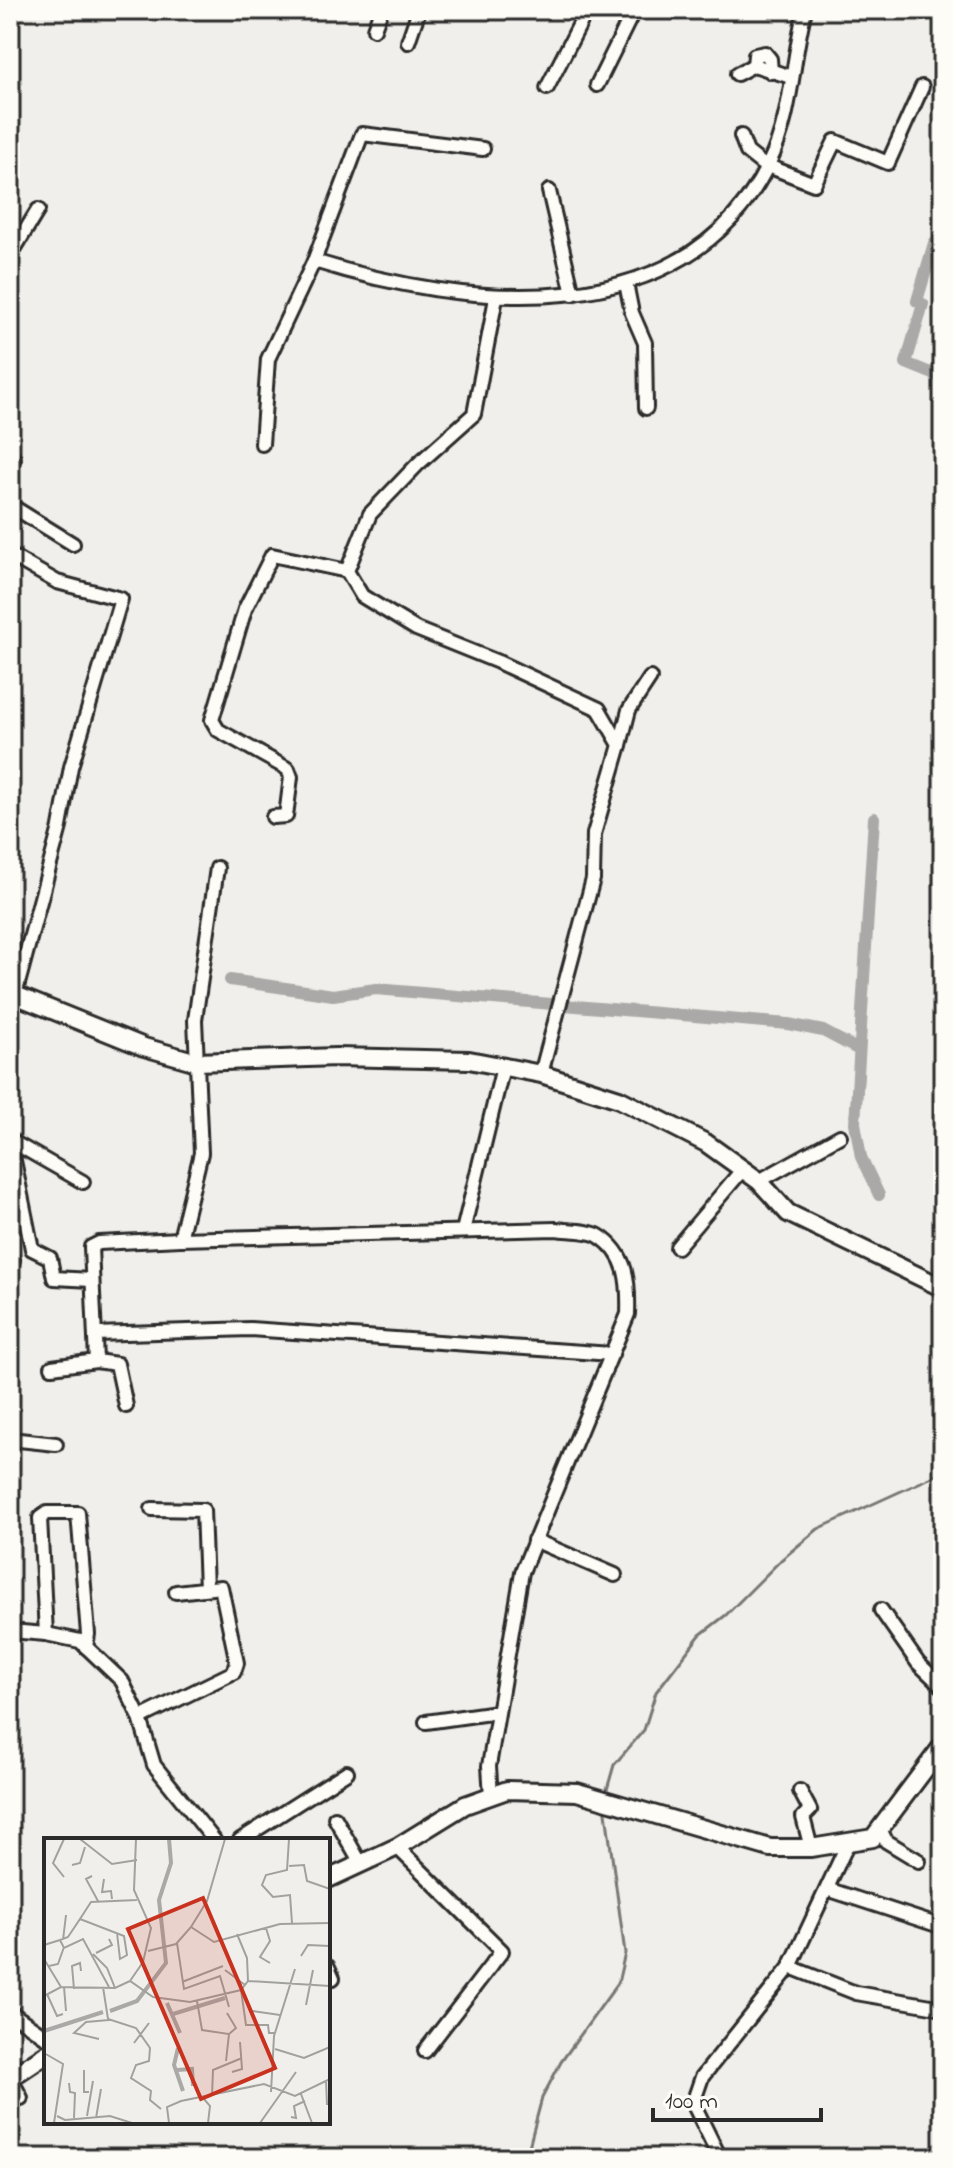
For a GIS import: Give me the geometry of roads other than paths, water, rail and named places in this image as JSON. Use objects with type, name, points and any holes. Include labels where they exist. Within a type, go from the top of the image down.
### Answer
[{"type":"street","points":[[374,29],[381,10]]},
{"type":"street","points":[[408,42],[419,10]]},
{"type":"street","points":[[547,88],[587,10]]},
{"type":"street","points":[[597,85],[634,10]]},
{"type":"street","points":[[314,261],[362,277],[496,298],[573,294],[626,283],[686,257],[726,225],[768,167],[778,144],[805,10]]},
{"type":"street","points":[[737,74],[754,65],[755,55],[765,53],[770,59],[771,72],[791,77]]},
{"type":"street","points":[[741,136],[747,152],[768,167],[814,184],[835,141],[888,163],[922,87]]},
{"type":"street","points":[[262,444],[268,359],[314,261],[362,134],[483,149]]},
{"type":"street","points":[[549,191],[573,294]]},
{"type":"street","points":[[10,256],[38,210]]},
{"type":"street","points":[[626,283],[632,313],[645,343],[646,408]]},
{"type":"street","points":[[347,571],[370,514],[418,464],[474,414],[496,298]]},
{"type":"street","points":[[10,505],[73,544]]},
{"type":"street","points":[[10,555],[57,582],[121,599],[71,767],[60,827],[12,995],[144,1047],[197,1062],[351,1057],[469,1060],[541,1074],[619,1099],[706,1143],[759,1181],[788,1213],[943,1288]]},
{"type":"street","points":[[273,817],[286,816],[291,777],[288,769],[218,730],[212,720],[245,609],[272,555],[347,571],[362,596],[416,629],[498,662],[599,709],[620,745]]},
{"type":"street","points":[[541,1074],[593,879],[594,834],[629,710],[650,678]]},
{"type":"street","points":[[180,1239],[201,1153],[195,1020],[217,868]]},
{"type":"street","points":[[463,1231],[503,1067]]},
{"type":"street","points":[[759,1181],[840,1136]]},
{"type":"street","points":[[11,1141],[32,1249],[50,1258],[54,1278],[92,1280]]},
{"type":"street","points":[[11,1141],[83,1182]]},
{"type":"street","points":[[677,1247],[743,1169]]},
{"type":"street","points":[[96,1361],[91,1247],[99,1243],[556,1229],[598,1235],[625,1263],[629,1286],[628,1314],[522,1572],[489,1766],[491,1796]]},
{"type":"street","points":[[95,1334],[250,1329],[612,1354]]},
{"type":"street","points":[[52,1367],[96,1361],[117,1364],[126,1406]]},
{"type":"street","points":[[10,1439],[56,1444]]},
{"type":"street","points":[[152,1509],[203,1510],[206,1588]]},
{"type":"street","points":[[46,1634],[40,1518],[47,1513],[78,1513],[88,1634],[86,1647]]},
{"type":"street","points":[[534,1540],[615,1575]]},
{"type":"street","points":[[140,1718],[234,1672],[237,1663],[221,1587],[176,1592]]},
{"type":"street","points":[[881,1610],[918,1663],[943,1687]]},
{"type":"street","points":[[10,1631],[80,1641],[122,1681],[140,1718],[154,1765],[212,1838]]},
{"type":"street","points":[[426,1722],[497,1712]]},
{"type":"street","points":[[330,1878],[397,1847],[465,1805],[507,1790],[577,1792],[770,1848],[811,1848],[873,1838],[943,1745]]},
{"type":"street","points":[[243,1838],[347,1772]]},
{"type":"street","points":[[800,1791],[810,1810],[803,1817],[811,1848]]},
{"type":"street","points":[[335,1818],[361,1864]]},
{"type":"street","points":[[881,1831],[886,1841],[919,1861]]},
{"type":"street","points":[[720,2158],[693,2103],[702,2077],[790,1967],[848,1843]]},
{"type":"street","points":[[397,1847],[502,1951],[425,2051]]},
{"type":"street","points":[[827,1889],[943,1927]]},
{"type":"street","points":[[790,1967],[856,1993],[943,2008]]},
{"type":"street","points":[[10,2012],[44,2036]]},
{"type":"street","points":[[21,2098],[10,2078],[44,2055]]},
{"type":"waterway","points":[[943,236],[934,243],[917,301],[923,304],[906,363],[943,378]]},
{"type":"waterway","points":[[874,818],[855,1123],[861,1157],[879,1195]]},
{"type":"waterway","points":[[230,980],[333,995],[376,989],[788,1024],[823,1031],[859,1050]]},
{"type":"waterway","points":[[606,1793],[614,1765],[644,1730],[656,1692],[700,1635],[726,1615],[781,1560],[818,1529],[943,1472]]},
{"type":"waterway","points":[[526,2158],[542,2098],[561,2062],[618,1983],[625,1953],[605,1805]]}]
